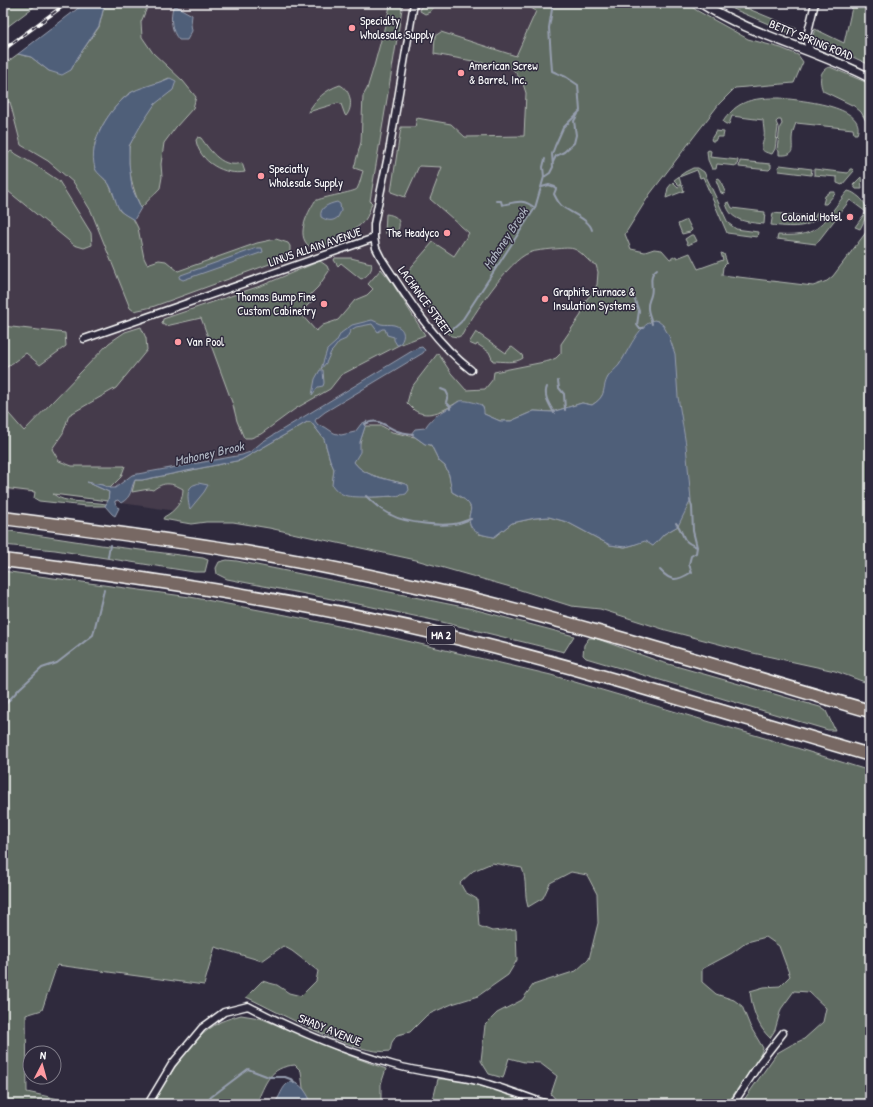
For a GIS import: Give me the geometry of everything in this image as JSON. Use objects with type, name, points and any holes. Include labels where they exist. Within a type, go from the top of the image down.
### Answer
[{"type":"highway","points":[[3,518],[238,551],[328,567],[412,585],[552,619],[870,711]]},
{"type":"highway","name":"MA 2","points":[[3,560],[217,590],[401,625],[559,664],[870,754]]},
{"type":"street","name":"LINUS ALLAIN AVENUE","points":[[84,339],[374,238],[374,224],[390,146],[414,3]]},
{"type":"street","name":"BETTY SPRING ROAD","points":[[701,3],[746,26],[870,78]]},
{"type":"street","points":[[811,52],[806,40],[815,3]]},
{"type":"street","name":"LACHANCE STREET","points":[[374,238],[376,248],[381,258],[432,331],[451,354],[470,370]]},
{"type":"street","name":"SHADY AVENUE","points":[[148,1104],[172,1064],[202,1028],[224,1012],[248,1006],[273,1019],[360,1055],[395,1066],[468,1079],[499,1087],[547,1104]]},
{"type":"street","points":[[733,1104],[761,1061],[783,1033]]},
{"type":"shaded area","points":[[3,3],[39,3],[3,30]]},
{"type":"shaded area","points":[[85,3],[687,3],[696,10],[748,39],[611,256],[803,338],[600,609],[332,534],[108,501],[3,490],[3,65]]},
{"type":"shaded area","points":[[105,3],[149,3],[141,22],[142,37],[153,53],[183,81],[196,97],[193,108],[164,143],[160,188],[141,208],[131,179],[129,148],[136,132],[153,106],[173,90],[169,78],[132,92],[126,96],[109,115],[95,144],[95,169],[109,184],[120,211],[134,220],[138,228],[144,258],[147,264],[159,260],[166,261],[178,271],[257,243],[276,239],[288,243],[290,246],[290,253],[286,258],[152,307],[134,311],[130,308],[91,211],[74,183],[48,161],[21,145],[10,102],[3,103],[3,65],[18,54],[31,57],[49,71],[71,70],[78,57],[99,27]]},
{"type":"shaded area","points":[[391,3],[403,3],[370,201],[372,203],[365,220],[348,234],[325,245],[312,248],[307,244],[303,232],[306,219],[315,201],[355,190],[360,182],[363,171],[354,168],[361,142],[363,96],[367,89],[374,66]]},
{"type":"shaded area","points":[[422,3],[437,3],[430,12],[425,14],[420,11]]},
{"type":"shaded area","points":[[523,3],[687,3],[696,10],[748,39],[781,48],[798,55],[803,62],[794,83],[735,88],[719,104],[650,194],[625,234],[631,249],[645,252],[654,249],[662,250],[670,259],[690,253],[698,269],[723,260],[721,253],[724,254],[727,263],[723,267],[722,275],[813,286],[827,281],[833,276],[870,227],[870,684],[835,671],[753,653],[666,630],[600,609],[571,606],[416,560],[269,528],[233,522],[206,522],[191,524],[163,519],[178,506],[182,498],[183,489],[175,485],[164,484],[153,490],[149,489],[132,492],[135,480],[142,480],[241,460],[307,422],[311,422],[324,439],[334,469],[333,479],[371,497],[400,496],[408,485],[371,475],[365,472],[354,462],[365,426],[382,426],[392,432],[415,437],[425,444],[431,445],[439,461],[445,466],[449,475],[452,492],[467,501],[469,504],[469,516],[479,534],[494,537],[512,523],[535,518],[549,517],[567,522],[610,545],[625,547],[645,540],[653,546],[664,534],[678,526],[632,344],[618,367],[608,377],[603,394],[599,400],[592,405],[582,403],[552,412],[534,411],[511,421],[500,421],[459,401],[443,410],[431,414],[419,413],[407,403],[411,388],[438,353],[451,373],[466,390],[485,389],[493,379],[494,372],[549,361],[556,358],[561,353],[561,344],[581,315],[582,306],[597,285],[598,272],[596,265],[590,262],[577,250],[572,248],[564,248],[541,250],[529,253],[512,266],[502,277],[474,315],[462,335],[458,337],[451,336],[443,328],[407,272],[433,242],[454,256],[469,233],[430,199],[442,167],[419,166],[405,197],[391,192],[401,127],[415,127],[417,118],[451,124],[465,137],[524,136],[526,93],[522,81],[512,68],[434,54],[435,36],[441,32],[516,56],[536,11]]},
{"type":"shaded area","points":[[725,3],[746,3],[744,7],[797,29],[794,35],[724,5]]},
{"type":"shaded area","points":[[853,3],[870,3],[870,65],[812,38],[815,29],[844,43]]},
{"type":"shaded area","points":[[830,67],[870,84],[870,174],[868,131],[866,121],[861,112],[854,106],[823,91],[821,76],[826,68]]},
{"type":"shaded area","points":[[340,85],[347,91],[351,104],[346,116],[341,104],[338,103],[308,112],[321,96]]},
{"type":"shaded area","points":[[780,98],[800,100],[842,110],[852,116],[858,124],[857,134],[854,134],[853,129],[796,123],[792,135],[792,152],[779,155],[779,151],[777,150],[780,127],[782,124],[781,120],[776,122],[778,127],[775,149],[772,154],[765,152],[762,148],[764,135],[763,120],[732,116],[729,124],[723,122],[736,107],[747,101]]},
{"type":"shaded area","points":[[716,131],[724,132],[723,137],[717,137],[715,141],[712,141],[711,139]]},
{"type":"shaded area","points":[[198,137],[201,138],[213,154],[223,161],[229,164],[242,163],[245,172],[229,172],[214,166],[202,155],[198,148],[196,140]]},
{"type":"shaded area","points":[[11,151],[59,181],[91,233],[92,245],[84,248],[74,245],[3,187],[3,158]]},
{"type":"shaded area","points":[[707,151],[711,151],[710,157],[738,160],[737,166],[717,164],[716,169],[712,169],[708,160]]},
{"type":"shaded area","points":[[740,161],[771,164],[771,168],[769,170],[739,167]]},
{"type":"shaded area","points":[[780,165],[812,169],[811,175],[779,171],[778,167]]},
{"type":"shaded area","points":[[693,168],[698,168],[704,172],[728,223],[736,229],[758,232],[757,237],[727,233],[703,177],[700,178],[697,170],[679,177],[681,184],[679,185],[674,180]]},
{"type":"shaded area","points":[[814,169],[848,173],[850,169],[854,171],[842,185],[837,183],[837,177],[814,175]]},
{"type":"shaded area","points":[[861,177],[862,189],[856,189],[853,185]]},
{"type":"shaded area","points":[[718,178],[720,179],[725,192],[724,194],[721,193],[716,180]]},
{"type":"shaded area","points":[[673,182],[678,187],[682,185],[684,191],[666,198],[668,188]]},
{"type":"shaded area","points":[[848,191],[859,197],[865,205],[866,212],[850,200],[816,244],[777,239],[778,235],[805,234],[814,230],[827,219]]},
{"type":"shaded area","points":[[830,192],[835,192],[835,194],[826,204],[823,204],[825,196]]},
{"type":"shaded area","points":[[729,202],[732,208],[765,212],[764,224],[740,220],[731,214],[726,203]]},
{"type":"shaded area","points":[[817,212],[820,212],[821,214],[811,223],[805,225],[792,227],[771,225],[773,213],[815,217]]},
{"type":"shaded area","points":[[866,212],[864,221],[860,229],[855,227]]},
{"type":"shaded area","points":[[386,214],[395,217],[399,221],[398,230],[385,233]]},
{"type":"shaded area","points":[[687,220],[692,230],[682,234],[678,224]]},
{"type":"shaded area","points":[[691,235],[694,235],[697,241],[688,245],[685,239]]},
{"type":"shaded area","points":[[335,258],[351,258],[371,263],[372,268],[368,275],[361,279],[341,263],[338,266],[334,260]]},
{"type":"shaded area","points":[[320,261],[327,266],[329,271],[318,287],[308,297],[312,301],[300,313],[316,331],[323,325],[338,320],[355,300],[367,295],[373,289],[368,284],[381,269],[391,281],[425,335],[399,345],[341,375],[330,389],[295,409],[261,434],[251,438],[244,438],[201,318],[166,326],[162,324],[163,319],[263,285]]},
{"type":"shaded area","points":[[3,326],[65,333],[66,346],[40,365],[26,353],[3,370]]},
{"type":"shaded area","points":[[141,327],[146,338],[147,350],[116,388],[69,415],[63,433],[52,449],[59,461],[72,466],[125,466],[121,477],[110,488],[89,483],[109,492],[108,501],[53,494],[71,501],[100,503],[106,504],[105,506],[86,506],[39,501],[34,498],[35,492],[3,488],[3,407],[24,431],[109,343],[125,332]]},
{"type":"shaded area","points":[[476,332],[506,353],[512,347],[522,355],[523,358],[512,362],[493,361],[489,352],[477,344],[476,346],[469,343]]},
{"type":"shaded area","points":[[3,530],[101,545],[203,558],[208,560],[205,572],[194,572],[55,550],[3,545]]},
{"type":"shaded area","points":[[227,560],[473,609],[574,636],[564,652],[442,622],[227,579],[217,574],[216,568],[219,562]]},
{"type":"shaded area","points":[[3,571],[190,597],[386,636],[551,675],[768,739],[870,771],[870,1104],[741,1104],[777,1053],[804,1039],[823,1022],[826,1008],[809,992],[794,991],[781,1009],[775,1030],[770,1038],[765,1033],[758,1022],[752,1004],[750,991],[764,987],[780,986],[790,976],[779,946],[766,937],[747,942],[732,953],[702,969],[702,982],[716,994],[734,1000],[742,1006],[750,1026],[763,1048],[759,1058],[727,1104],[563,1104],[558,1102],[551,1094],[557,1076],[540,1063],[524,1062],[509,1058],[503,1078],[489,1074],[481,1061],[485,1025],[497,1013],[522,1000],[533,985],[576,971],[589,959],[598,923],[597,894],[587,875],[571,872],[550,883],[543,898],[528,907],[522,868],[492,863],[473,871],[460,883],[465,892],[477,899],[479,926],[492,931],[516,929],[517,960],[508,975],[478,996],[452,1004],[427,1015],[410,1032],[397,1035],[392,1042],[390,1051],[376,1051],[339,1041],[246,997],[262,981],[277,985],[289,993],[301,996],[316,981],[318,971],[283,946],[262,961],[215,947],[204,985],[57,965],[42,1010],[26,1015],[26,1045],[22,1045],[22,1085],[27,1085],[27,1092],[81,1104],[3,1104]]},
{"type":"shaded area","points":[[589,638],[595,638],[658,661],[820,707],[826,711],[835,730],[828,730],[586,658],[583,655],[584,645]]},
{"type":"shaded area","points":[[241,1015],[260,1018],[386,1069],[381,1084],[381,1099],[389,1104],[312,1104],[303,1088],[301,1071],[295,1065],[286,1066],[279,1069],[270,1077],[256,1104],[152,1104],[181,1058],[199,1038],[220,1022]]},
{"type":"shaded area","points":[[438,1079],[450,1079],[476,1083],[538,1104],[432,1104]]},
{"type":"water","points":[[85,3],[105,3],[99,26],[71,70],[62,75],[49,71],[31,57],[18,54]]},
{"type":"water","points":[[176,6],[192,15],[192,31],[187,40],[179,40],[174,33],[171,20],[173,7]]},
{"type":"water","points":[[170,78],[176,81],[173,90],[155,104],[129,146],[129,163],[132,188],[141,208],[134,220],[120,211],[109,184],[96,170],[93,158],[94,148],[102,127],[122,100],[138,89]]},
{"type":"water","points":[[337,202],[340,204],[341,211],[338,217],[334,220],[330,220],[321,217],[323,208]]},
{"type":"water","points":[[257,248],[262,248],[263,252],[183,280],[179,278],[181,275]]},
{"type":"water","points":[[372,320],[381,324],[398,326],[403,333],[403,339],[399,345],[397,345],[394,337],[387,335],[385,329],[378,332],[372,324],[356,327],[351,330],[346,339],[339,342],[321,369],[327,350],[336,342],[341,333],[352,325]]},
{"type":"water","points":[[654,320],[663,325],[669,336],[675,354],[678,397],[686,445],[691,500],[678,526],[664,534],[653,546],[645,541],[625,547],[610,545],[567,522],[549,517],[535,518],[512,523],[494,537],[481,534],[474,530],[470,523],[469,516],[471,509],[469,504],[460,496],[452,492],[449,475],[445,466],[439,461],[431,445],[425,444],[411,434],[415,429],[425,428],[440,413],[460,401],[470,401],[481,405],[484,414],[500,421],[511,421],[534,411],[552,412],[582,403],[592,405],[602,395],[608,377],[619,365],[638,333],[648,323]]},
{"type":"water","points":[[422,347],[425,350],[423,353],[325,412],[315,421],[318,425],[341,435],[355,432],[361,424],[367,421],[360,442],[360,452],[354,462],[365,472],[371,475],[408,485],[409,490],[406,494],[360,497],[347,496],[335,489],[332,485],[334,469],[324,439],[311,422],[307,422],[241,460],[142,480],[135,480],[128,498],[121,503],[118,500],[115,501],[119,508],[115,516],[105,506],[108,501],[109,492],[87,482],[115,488],[132,475],[242,455],[250,452],[262,442],[417,348]]},
{"type":"water","points":[[320,370],[323,370],[324,383],[323,386],[318,387],[312,395],[315,379]]},
{"type":"water","points":[[198,483],[208,485],[190,509],[188,493],[192,486]]},
{"type":"water","points":[[290,1082],[298,1084],[301,1087],[312,1104],[273,1104],[278,1099],[285,1086]]},
{"type":"waterway","name":"Mahoney Brook","points":[[452,330],[461,322],[535,208],[544,177],[550,173],[553,167],[552,154],[563,128],[580,111],[578,85],[566,77],[552,71],[549,28],[553,3]]},
{"type":"waterway","points":[[553,162],[556,156],[564,152],[574,143],[576,135],[574,121],[578,114]]},
{"type":"waterway","points":[[544,177],[543,167],[545,159]]},
{"type":"waterway","points":[[542,187],[549,185],[555,187],[556,189],[554,194],[560,205],[588,223],[592,230]]},
{"type":"waterway","points":[[496,201],[501,201],[502,205],[523,202],[535,208]]},
{"type":"waterway","points":[[652,324],[648,312],[648,305],[652,292],[651,278],[657,269]]},
{"type":"waterway","points":[[631,290],[639,311],[637,325],[639,328],[644,328]]},
{"type":"waterway","points":[[558,381],[559,388],[564,394],[565,410]]},
{"type":"waterway","points":[[547,387],[546,397],[554,413]]},
{"type":"waterway","points":[[441,389],[446,391],[448,395],[446,402],[450,406],[450,409]]},
{"type":"waterway","points":[[365,424],[374,421],[397,431],[413,434]]},
{"type":"waterway","points":[[366,496],[374,504],[391,515],[414,522],[444,525],[459,523],[471,519]]},
{"type":"waterway","points":[[690,500],[692,507],[693,531],[697,547]]},
{"type":"waterway","points":[[676,523],[685,540],[697,547],[696,553],[691,556],[689,564],[692,573]]},
{"type":"waterway","name":"Mahoney Brook","points":[[108,557],[110,545]]},
{"type":"waterway","points":[[660,570],[668,577],[674,579],[681,578],[690,573],[690,571]]},
{"type":"waterway","name":"Mahoney Brook","points":[[3,707],[20,688],[42,668],[57,663],[93,635],[104,590]]},
{"type":"waterway","points":[[206,1104],[211,1097],[248,1069],[269,1077],[285,1077],[293,1080],[294,1083]]},
{"type":"railway","points":[[3,50],[67,3]]},
{"type":"place","name":"Specialty Wholesale Supply","points":[[352,28]]},
{"type":"place","name":"American Screw & Barrel, Inc.","points":[[461,73]]},
{"type":"place","name":"Speciatly Wholesale Supply","points":[[261,176]]},
{"type":"place","name":"Colonial Hotel","points":[[850,217]]},
{"type":"place","name":"The Headyco","points":[[447,233]]},
{"type":"place","name":"Graphite Furnace & Insulation Systems","points":[[545,299]]},
{"type":"place","name":"Thomas Bump Fine Custom Cabinetry","points":[[324,304]]},
{"type":"place","name":"Van Pool","points":[[178,342]]}]
